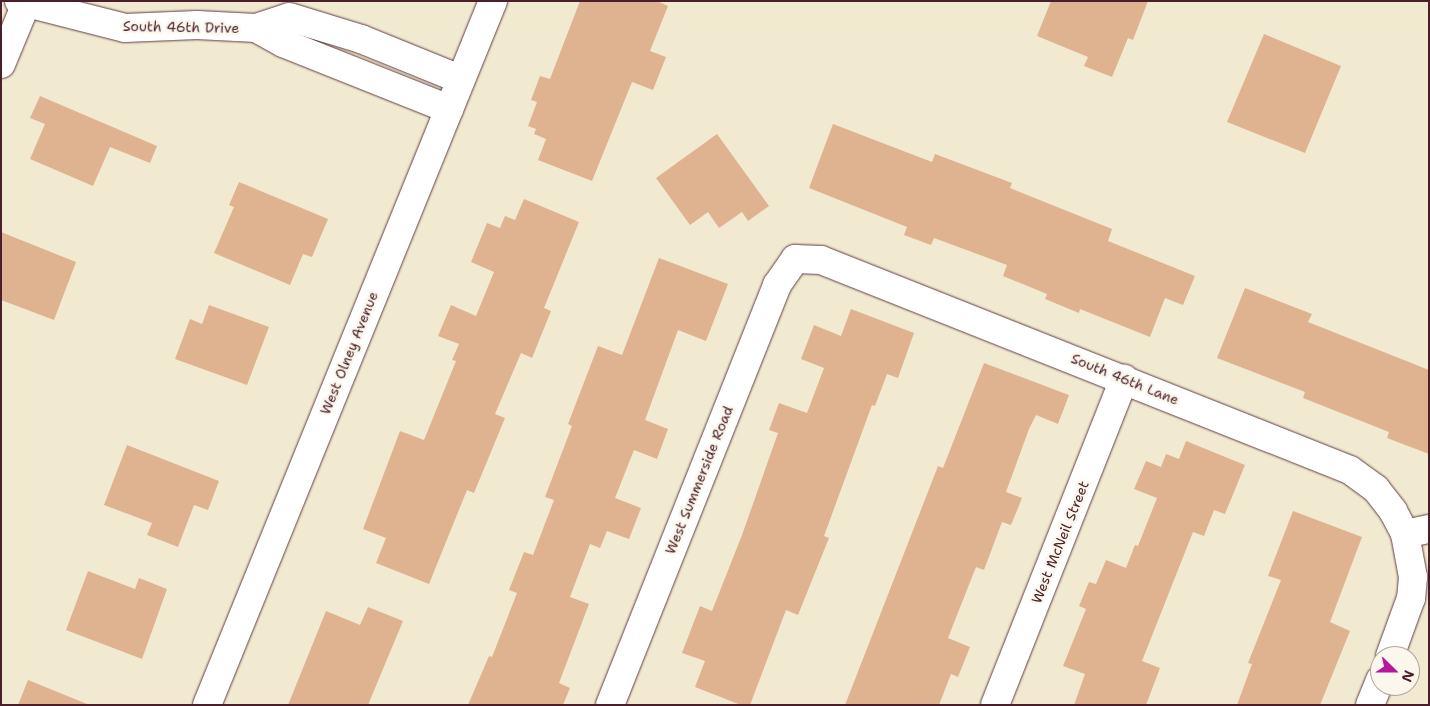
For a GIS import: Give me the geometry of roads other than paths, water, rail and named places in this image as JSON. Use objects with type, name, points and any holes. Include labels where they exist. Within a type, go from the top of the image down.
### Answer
[{"type":"street","name":"West Olney Avenue","points":[[207,705],[493,1]]},
{"type":"street","name":"South 46th Drive","points":[[22,2],[125,28],[197,24],[256,28],[289,17],[360,39],[460,79]]},
{"type":"street","points":[[1,64],[22,2]]},
{"type":"street","name":"South 46th Drive","points":[[256,28],[283,43],[448,109]]},
{"type":"street","points":[[349,68],[360,39]]},
{"type":"street","name":"South 46th Lane","points":[[795,259],[821,260],[1350,470],[1376,489],[1417,531]]},
{"type":"street","name":"West Summerside Road","points":[[610,705],[778,285],[795,259]]},
{"type":"street","name":"West McNeil Street","points":[[995,705],[1124,379]]},
{"type":"street","points":[[1394,646],[1411,598],[1417,531]]}]
